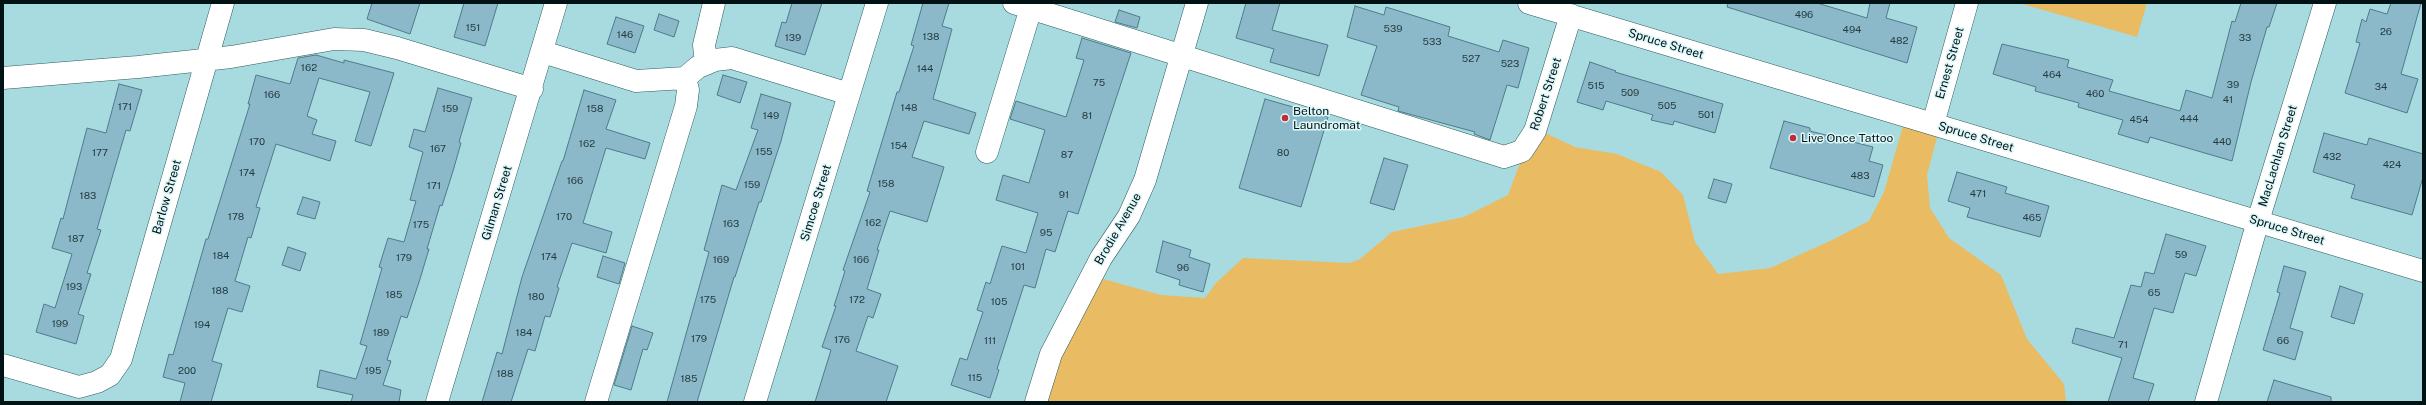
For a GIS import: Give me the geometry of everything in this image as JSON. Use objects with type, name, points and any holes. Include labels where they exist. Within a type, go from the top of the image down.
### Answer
[{"type":"street","name":"Barlow Street","points":[[3,365],[79,387],[97,382],[110,375],[121,359],[223,3]]},
{"type":"street","name":"Gilman Street","points":[[437,402],[532,89],[556,3]]},
{"type":"street","points":[[706,64],[704,45],[714,3]]},
{"type":"street","name":"Simcoe Street","points":[[755,402],[877,3]]},
{"type":"street","name":"Brodie Avenue","points":[[1036,402],[1051,354],[1101,258],[1128,216],[1145,180],[1197,3]]},
{"type":"street","name":"Spruce Street","points":[[1530,3],[2423,271]]},
{"type":"street","name":"Ernest Street","points":[[1933,124],[1967,3]]},
{"type":"street","name":"MacLachlan Street","points":[[2206,402],[2258,221],[2325,3]]},
{"type":"street","points":[[987,152],[1023,6]]},
{"type":"street","name":"Robert Street","points":[[1023,6],[1435,134],[1504,157],[1522,151],[1535,131],[1571,15]]},
{"type":"street","points":[[3,78],[138,67],[266,52],[334,39],[364,40],[532,89]]},
{"type":"street","points":[[543,52],[636,82],[685,78],[706,64],[715,60],[732,58],[849,94]]},
{"type":"street","points":[[596,402],[686,106],[688,90],[685,78]]},
{"type":"shaded area","points":[[2019,3],[2147,3],[2137,37]]},
{"type":"shaded area","points":[[1905,119],[1939,130],[1927,175],[1930,208],[1949,238],[2001,275],[2027,339],[2064,384],[2066,402],[1039,402],[1096,277],[1161,295],[1205,298],[1216,283],[1243,258],[1350,263],[1360,259],[1392,232],[1464,217],[1508,195],[1523,155],[1541,131],[1575,147],[1617,154],[1661,172],[1683,195],[1695,242],[1718,274],[1770,268],[1830,241],[1869,221],[1884,192]]},
{"type":"building","points":[[372,3],[420,3],[410,34],[367,19]]},
{"type":"building","points":[[464,3],[498,3],[485,46],[454,37]]},
{"type":"building","points":[[792,3],[822,3],[805,55],[775,46],[782,22],[786,23]]},
{"type":"building","points":[[923,3],[949,3],[942,26],[952,29],[933,99],[976,113],[969,134],[924,121],[912,157],[944,167],[927,222],[890,211],[877,250],[879,250],[867,289],[881,294],[873,318],[868,316],[856,351],[898,366],[886,402],[815,402],[831,350],[822,347],[836,306],[834,306],[845,271],[843,270],[870,192],[867,191],[897,92],[899,92],[914,46],[911,45]]},
{"type":"building","points":[[1246,3],[1280,3],[1272,30],[1328,45],[1319,76],[1270,62],[1274,49],[1236,38]]},
{"type":"building","points":[[1728,3],[1817,3],[1867,18],[1870,3],[1890,3],[1886,18],[1917,27],[1907,63],[1727,7]]},
{"type":"building","points":[[2241,3],[2277,3],[2269,27],[2267,27],[2251,82],[2232,161],[2150,137],[2148,143],[2118,134],[2123,120],[2078,107],[2079,103],[2035,91],[2036,87],[1993,74],[2002,44],[2069,60],[2067,67],[2113,80],[2109,91],[2180,111],[2186,90],[2212,98],[2232,21],[2235,22]]},
{"type":"building","points":[[2391,3],[2421,3],[2401,74],[2418,79],[2407,113],[2345,93],[2360,43],[2356,42],[2362,19],[2366,22],[2370,9],[2387,14]]},
{"type":"building","points":[[1355,6],[1384,15],[1386,7],[1450,27],[1448,36],[1499,52],[1503,40],[1529,48],[1518,88],[1507,85],[1490,140],[1474,134],[1475,132],[1398,111],[1399,107],[1361,95],[1377,46],[1347,37]]},
{"type":"building","points":[[1119,10],[1140,17],[1137,28],[1115,22]]},
{"type":"building","points":[[659,14],[679,21],[674,37],[654,30]]},
{"type":"building","points":[[616,17],[644,26],[635,53],[607,44]]},
{"type":"building","points":[[1082,38],[1131,53],[1078,214],[1068,211],[1055,252],[1046,249],[1035,288],[1024,285],[997,369],[999,370],[990,398],[951,385],[960,358],[967,360],[983,312],[977,310],[986,282],[990,284],[1002,246],[1026,253],[1038,213],[996,200],[1003,175],[1029,183],[1045,130],[1010,119],[1016,101],[1066,117],[1084,60],[1076,58]]},
{"type":"building","points":[[316,55],[344,63],[344,60],[394,73],[371,146],[355,141],[370,92],[319,78],[307,116],[317,120],[312,134],[336,141],[330,161],[276,144],[256,207],[260,208],[251,238],[248,237],[235,281],[250,286],[242,312],[228,308],[212,361],[222,364],[211,402],[180,402],[185,383],[163,377],[169,354],[173,355],[206,239],[208,239],[250,104],[248,104],[256,75],[290,84],[298,58]]},
{"type":"building","points":[[1590,62],[1616,71],[1615,72],[1723,104],[1715,133],[1674,121],[1673,125],[1651,120],[1653,115],[1606,101],[1603,110],[1577,102]]},
{"type":"building","points":[[723,75],[747,82],[740,103],[717,95]]},
{"type":"building","points":[[119,84],[142,90],[130,131],[126,130],[97,229],[101,230],[87,273],[91,274],[78,314],[84,316],[76,344],[36,332],[44,304],[55,308],[72,254],[52,248],[61,218],[63,219],[87,128],[106,133]]},
{"type":"building","points":[[438,88],[472,98],[459,142],[461,143],[453,171],[442,206],[440,205],[420,279],[407,318],[401,316],[387,360],[391,361],[383,385],[401,390],[399,402],[351,402],[353,395],[317,387],[320,370],[356,379],[367,346],[360,344],[382,268],[379,267],[388,238],[404,242],[416,201],[410,200],[423,152],[409,147],[414,129],[425,132]]},
{"type":"building","points":[[584,90],[616,100],[606,129],[650,143],[645,159],[606,148],[583,223],[612,232],[606,253],[572,243],[557,287],[559,288],[550,317],[545,316],[535,351],[528,349],[511,402],[482,402],[497,352],[502,354],[522,277],[563,161]]},
{"type":"building","points":[[761,94],[791,103],[781,141],[734,277],[697,402],[667,402],[709,252],[704,250],[722,185],[736,190],[758,130],[751,128]]},
{"type":"building","points":[[1265,99],[1328,117],[1301,207],[1239,188]]},
{"type":"building","points":[[1784,121],[1810,128],[1810,131],[1873,147],[1869,161],[1883,165],[1874,197],[1770,168]]},
{"type":"building","points":[[2324,133],[2367,145],[2369,138],[2423,154],[2423,177],[2412,215],[2351,198],[2355,185],[2313,172]]},
{"type":"building","points":[[1384,158],[1408,165],[1394,210],[1370,203]]},
{"type":"building","points":[[1957,172],[2007,187],[2005,193],[2049,206],[2040,237],[1967,217],[1970,208],[1948,201]]},
{"type":"building","points":[[1714,179],[1732,184],[1726,203],[1708,198]]},
{"type":"building","points":[[303,197],[320,202],[315,219],[297,214]]},
{"type":"building","points":[[2166,234],[2206,246],[2196,276],[2185,273],[2173,313],[2154,308],[2133,378],[2154,384],[2148,402],[2108,402],[2122,358],[2072,343],[2076,328],[2114,338],[2131,285],[2141,287],[2145,272],[2154,274]]},
{"type":"building","points":[[1163,241],[1191,250],[1189,257],[1210,264],[1203,292],[1179,285],[1180,280],[1156,272]]},
{"type":"building","points":[[288,247],[306,253],[300,271],[282,265]]},
{"type":"building","points":[[603,256],[625,263],[619,284],[597,277]]},
{"type":"building","points":[[2284,266],[2306,272],[2290,328],[2303,332],[2295,360],[2263,350],[2280,293],[2277,292]]},
{"type":"building","points":[[2340,286],[2363,294],[2354,324],[2331,317]]},
{"type":"building","points":[[632,326],[653,333],[647,350],[643,349],[631,390],[614,385]]},
{"type":"building","points":[[2274,380],[2331,397],[2331,402],[2267,402]]},
{"type":"place","name":"Belton Laundromat","points":[[1285,118]]},
{"type":"place","name":"Live Once Tattoo","points":[[1793,138]]}]
